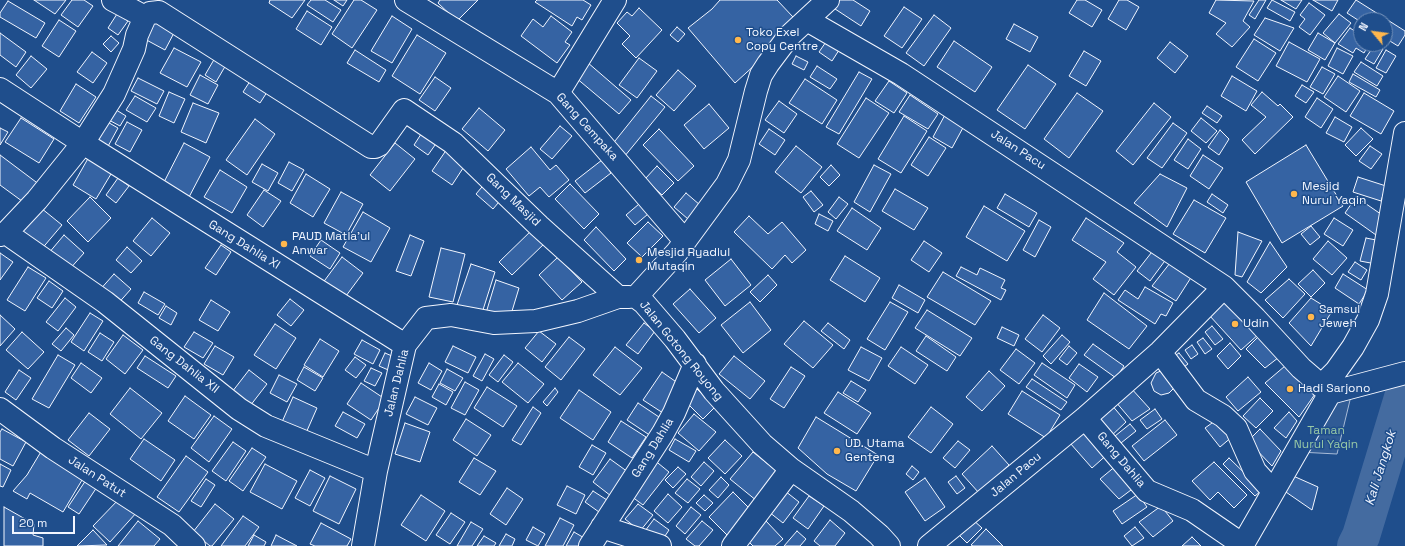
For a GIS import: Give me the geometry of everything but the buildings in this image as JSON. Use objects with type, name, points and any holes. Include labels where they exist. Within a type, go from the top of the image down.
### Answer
[{"type":"street","points":[[3,234],[59,175],[83,143],[114,94],[134,50],[137,35],[145,17],[113,0]]},
{"type":"street","name":"Gang Cempaka","points":[[406,0],[558,93],[685,241]]},
{"type":"street","points":[[558,93],[615,0]]},
{"type":"street","name":"Jalan Gotong Royong","points":[[828,0],[781,46],[761,75],[739,160],[717,200],[685,241],[627,297],[644,303],[695,364],[714,391],[745,427],[791,469],[851,511],[879,535],[889,546]]},
{"type":"street","name":"Gang Masjid","points":[[145,17],[150,13],[159,12],[371,147],[379,145],[404,110],[458,148],[539,226],[627,297]]},
{"type":"street","name":"Jalan Pacu","points":[[807,20],[901,74],[1224,287],[1332,390]]},
{"type":"street","name":"Gang Dahlia XI","points":[[0,89],[83,143],[405,345]]},
{"type":"street","points":[[1243,546],[1332,390],[1336,371],[1353,347],[1368,320],[1378,294],[1405,133]]},
{"type":"street","name":"Gang Dahlia XII","points":[[3,234],[104,302],[239,409],[266,426],[376,471]]},
{"type":"street","name":"Jalan Pacu","points":[[929,546],[1085,418],[1160,352],[1224,287]]},
{"type":"street","name":"Jalan Dahlia","points":[[362,546],[376,471],[405,345],[426,318],[451,315],[494,323],[536,321],[627,297]]},
{"type":"street","points":[[1160,352],[1196,400],[1223,416],[1236,428],[1255,471],[1274,490]]},
{"type":"street","name":"Gang Dahlia","points":[[590,546],[663,433],[674,413],[695,364]]},
{"type":"street","points":[[1332,390],[1405,373]]},
{"type":"street","name":"Jalan Patut","points":[[0,409],[53,448],[172,525],[194,546]]},
{"type":"street","name":"Gang Dahlia","points":[[1085,418],[1147,491],[1192,510],[1243,546]]},
{"type":"street","points":[[733,546],[791,469]]},
{"type":"street","points":[[602,527],[660,546]]},
{"type":"green space","name":"Taman Nurul Yaqin","points":[[1351,396],[1337,454],[1299,452],[1334,399]]},
{"type":"waterway","name":"Kali Jangkok","points":[[1356,546],[1361,536],[1405,391]]},
{"type":"place","name":"Toko Exel Copy Centre","points":[[738,40]]},
{"type":"place","name":"Mesjid Nurul Yaqin","points":[[1294,194]]},
{"type":"place","name":"PAUD Matla'ul Anwar","points":[[284,244]]},
{"type":"place","name":"Mesjid Ryadlul Mutaqin","points":[[639,260]]},
{"type":"place","name":"Samsul Jeweh","points":[[1311,317]]},
{"type":"place","name":"Udin","points":[[1235,324]]},
{"type":"place","name":"Hadi Sarjono","points":[[1290,389]]},
{"type":"place","name":"UD. Utama Genteng","points":[[837,451]]}]
